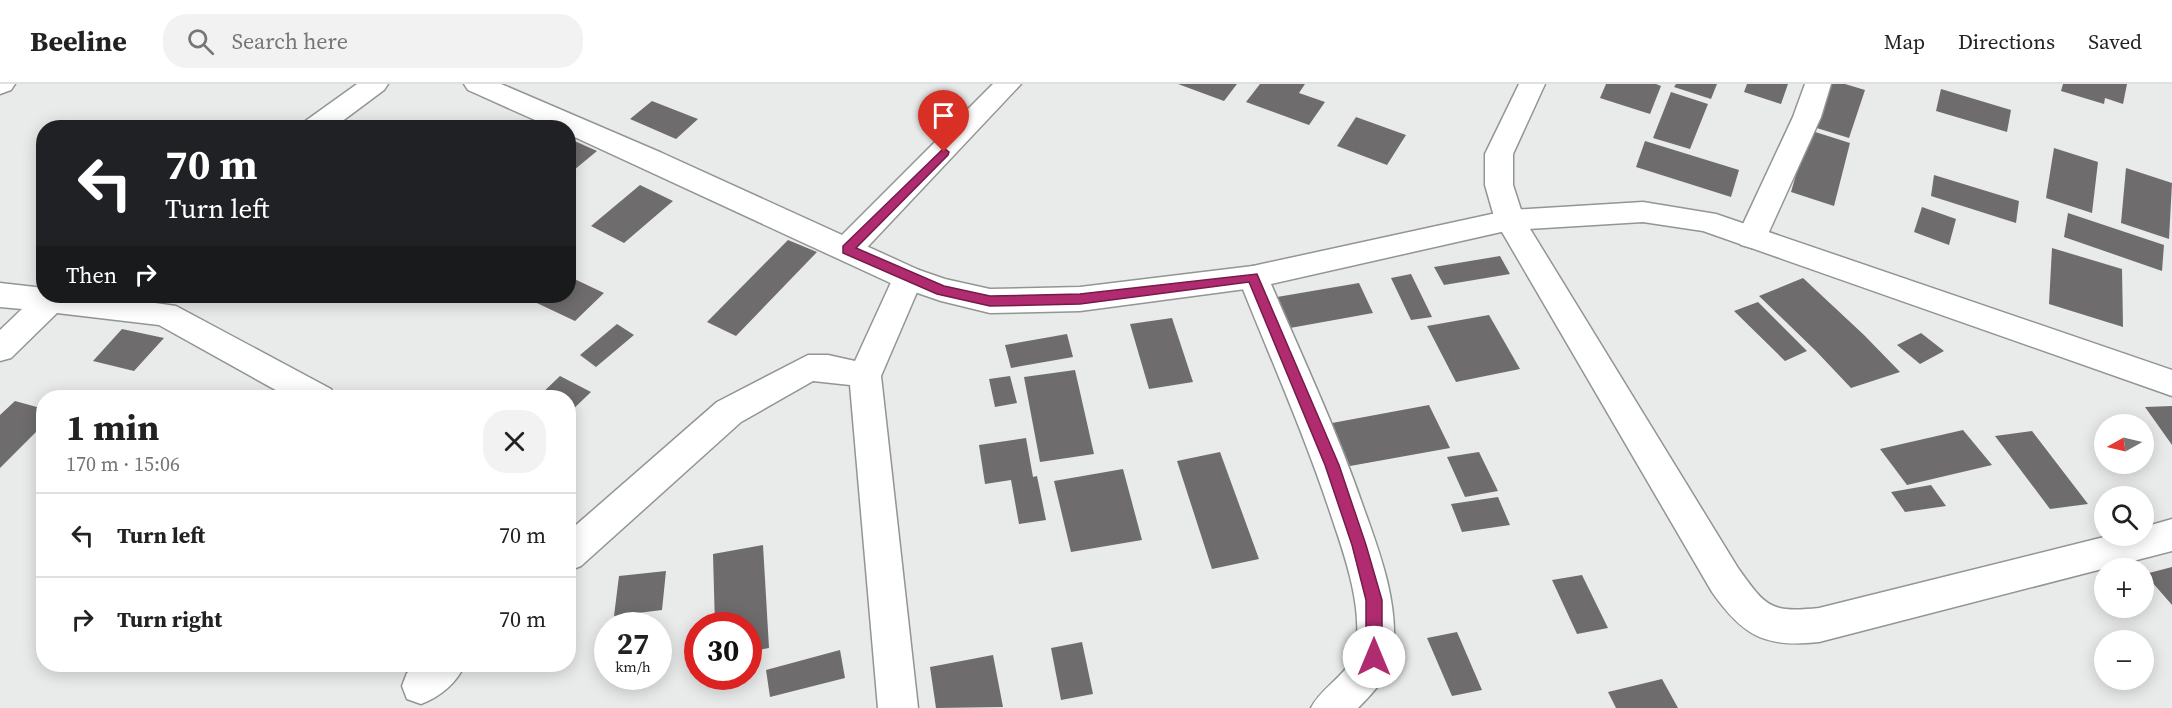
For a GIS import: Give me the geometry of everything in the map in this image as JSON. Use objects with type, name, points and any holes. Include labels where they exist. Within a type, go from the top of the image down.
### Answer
[{"type":"street","points":[[325,120],[375,84]]},
{"type":"street","points":[[847,249],[1008,84]]},
{"type":"street","points":[[1532,84],[1499,154],[1498,185],[1510,220],[1725,580],[1743,606],[1764,623],[1777,628],[1792,629],[1819,625],[2172,535]]},
{"type":"street","points":[[1752,237],[1807,117],[1818,84]]},
{"type":"street","points":[[487,85],[564,120]]},
{"type":"street","points":[[576,126],[908,278],[941,290],[990,301],[1027,302],[1080,299],[1253,277],[1510,220],[1643,212],[1706,221],[2172,383]]},
{"type":"street","points":[[1253,277],[1332,465],[1359,545],[1374,600],[1374,657],[1356,684],[1331,708]]},
{"type":"street","points":[[898,708],[865,376],[908,278]]},
{"type":"street","points":[[0,295],[36,298]]},
{"type":"street","points":[[0,349],[51,303]]},
{"type":"street","points":[[84,303],[165,314],[304,390]]},
{"type":"street","points":[[576,548],[729,412],[808,368],[828,368],[865,376]]},
{"type":"building","points":[[1178,84],[1237,84],[1224,101]]},
{"type":"building","points":[[1260,84],[1305,84],[1299,93],[1325,102],[1309,125],[1246,102]]},
{"type":"building","points":[[1606,84],[1656,84],[1661,86],[1650,114],[1600,98]]},
{"type":"building","points":[[1676,84],[1717,84],[1711,99],[1674,87]]},
{"type":"building","points":[[1747,84],[1788,84],[1781,104],[1744,92]]},
{"type":"building","points":[[1822,84],[1845,84],[1865,90],[1849,138],[1807,125]]},
{"type":"building","points":[[2063,84],[2127,84],[2123,104],[2105,98],[2104,104],[2061,91]]},
{"type":"building","points":[[1941,89],[2011,110],[2007,132],[1936,111]]},
{"type":"building","points":[[1671,92],[1708,104],[1690,149],[1653,138]]},
{"type":"building","points":[[652,101],[698,119],[676,139],[630,119]]},
{"type":"building","points":[[1356,117],[1406,135],[1387,165],[1337,146]]},
{"type":"building","points":[[1809,130],[1850,143],[1834,206],[1791,192]]},
{"type":"building","points":[[1645,141],[1739,170],[1731,197],[1636,167]]},
{"type":"building","points":[[576,142],[597,151],[576,168]]},
{"type":"building","points":[[2054,148],[2098,162],[2092,213],[2046,198]]},
{"type":"building","points":[[2126,168],[2172,183],[2169,239],[2121,223]]},
{"type":"building","points":[[1934,175],[2019,201],[2016,223],[1931,196]]},
{"type":"building","points":[[640,185],[673,201],[624,243],[591,226]]},
{"type":"building","points":[[1922,207],[1956,219],[1949,245],[1914,232]]},
{"type":"building","points":[[2068,213],[2164,245],[2162,271],[2064,237]]},
{"type":"building","points":[[788,240],[817,252],[736,336],[707,322]]},
{"type":"building","points":[[2052,248],[2122,269],[2123,327],[2049,304]]},
{"type":"building","points":[[1500,256],[1510,274],[1444,285],[1434,267]]},
{"type":"building","points":[[1411,274],[1432,317],[1411,320],[1391,278]]},
{"type":"building","points":[[1803,278],[1900,372],[1851,388],[1759,296]]},
{"type":"building","points":[[576,280],[604,293],[575,321],[537,303],[576,303]]},
{"type":"building","points":[[1359,283],[1373,313],[1290,328],[1277,297]]},
{"type":"building","points":[[1758,302],[1807,351],[1785,361],[1734,311]]},
{"type":"building","points":[[1489,315],[1520,369],[1456,382],[1427,326]]},
{"type":"building","points":[[1172,318],[1193,382],[1149,389],[1130,324]]},
{"type":"building","points":[[617,324],[634,335],[596,367],[580,355]]},
{"type":"building","points":[[122,329],[164,338],[134,371],[93,361]]},
{"type":"building","points":[[1921,333],[1944,351],[1920,364],[1897,345]]},
{"type":"building","points":[[1067,334],[1073,357],[1011,368],[1005,345]]},
{"type":"building","points":[[1075,370],[1094,454],[1040,462],[1024,377]]},
{"type":"building","points":[[560,376],[591,392],[576,406],[576,390],[545,390]]},
{"type":"building","points":[[1010,376],[1017,403],[995,407],[989,379]]},
{"type":"building","points":[[15,401],[36,407],[36,432],[0,468],[0,415]]},
{"type":"building","points":[[1429,405],[1450,448],[1350,466],[1332,423]]},
{"type":"building","points":[[2172,406],[2172,445],[2154,420],[2154,414],[2150,414],[2145,407]]},
{"type":"building","points":[[1963,430],[1992,465],[1907,485],[1880,449]]},
{"type":"building","points":[[2032,431],[2088,504],[2050,509],[1995,436]]},
{"type":"building","points":[[1026,438],[1033,477],[1037,476],[1046,520],[1019,524],[1011,480],[985,484],[979,445]]},
{"type":"building","points":[[1220,452],[1259,559],[1212,569],[1177,461]]},
{"type":"building","points":[[1479,452],[1498,491],[1465,497],[1447,457]]},
{"type":"building","points":[[1123,469],[1142,540],[1071,552],[1054,481]]},
{"type":"building","points":[[1931,485],[1946,506],[1905,512],[1891,492]]},
{"type":"building","points":[[1498,497],[1510,525],[1462,532],[1451,504]]},
{"type":"building","points":[[763,545],[769,648],[762,649],[762,612],[715,612],[713,554]]},
{"type":"building","points":[[2172,567],[2172,605],[2154,584],[2154,572]]},
{"type":"building","points":[[666,571],[662,610],[614,612],[619,576]]},
{"type":"building","points":[[1582,575],[1608,628],[1577,634],[1552,580]]},
{"type":"building","points":[[1457,632],[1482,690],[1452,696],[1427,638]]},
{"type":"building","points":[[1082,642],[1093,694],[1061,700],[1051,648]]},
{"type":"building","points":[[840,650],[845,678],[770,697],[766,670]]},
{"type":"building","points":[[993,655],[1003,707],[936,708],[930,667]]},
{"type":"building","points":[[1662,679],[1678,708],[1616,708],[1608,692]]},
{"type":"route","points":[[944,152],[847,249],[908,278],[941,290],[990,301],[1027,302],[1080,299],[1253,277],[1332,465],[1359,545],[1374,600],[1374,657]]}]
